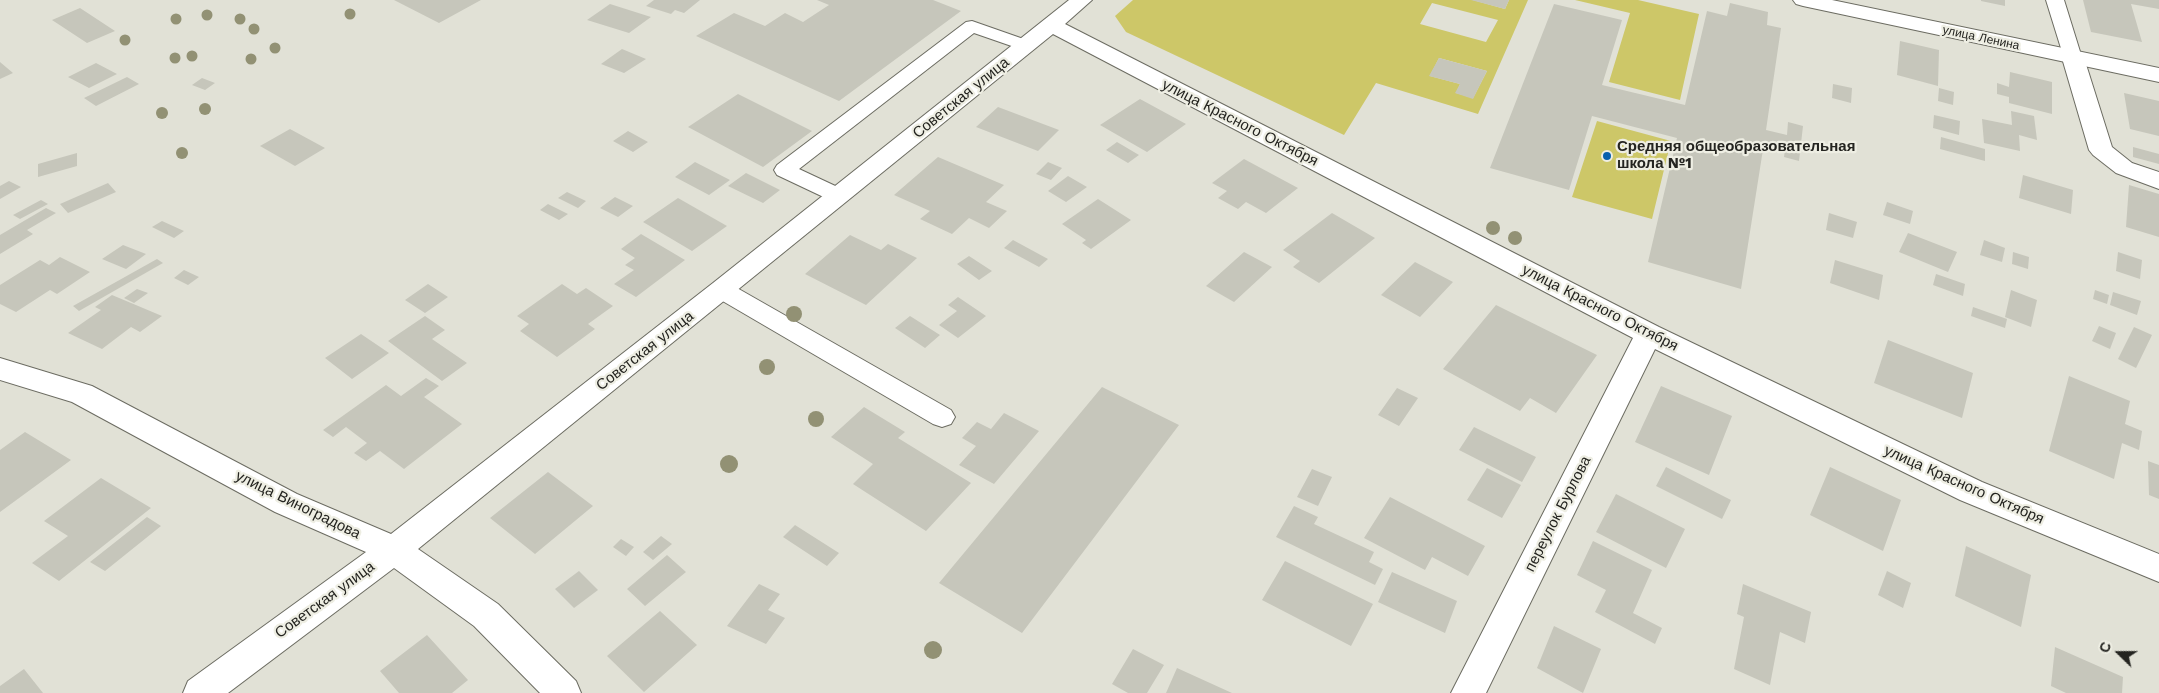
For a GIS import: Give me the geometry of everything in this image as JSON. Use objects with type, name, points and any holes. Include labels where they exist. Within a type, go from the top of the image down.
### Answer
[{"type":"street","name":"Советская улица","points":[[200,693],[394,550],[722,290],[1082,0]]},
{"type":"street","name":"улица Ленина","points":[[1803,0],[2159,75]]},
{"type":"street","name":"улица Красного Октября","points":[[1051,25],[1649,334],[1970,490],[2159,568]]},
{"type":"street","points":[[2073,58],[2101,150],[2124,168],[2159,181]]},
{"type":"street","name":"переулок Бурлова","points":[[1468,693],[1649,334]]},
{"type":"street","name":"улица Виноградова","points":[[0,369],[82,394],[286,503],[394,550],[486,615],[552,689]]},
{"type":"lane","points":[[2056,0],[2073,58]]},
{"type":"lane","points":[[839,196],[784,170],[972,26],[1026,46]]},
{"type":"lane","points":[[722,290],[942,417]]},
{"type":"shaded area","points":[[1133,0],[1473,0],[1505,9],[1509,0],[1528,0],[1478,114],[1376,83],[1344,135],[1126,32],[1115,16]],"holes":[[[1432,3],[1498,20],[1486,42],[1420,24]],[[1439,58],[1487,71],[1473,98],[1456,93],[1460,84],[1430,76]]]},
{"type":"shaded area","points":[[1575,0],[1638,0],[1699,14],[1680,100],[1609,82],[1630,13]]},
{"type":"shaded area","points":[[1597,121],[1671,141],[1652,219],[1572,197]]},
{"type":"building","points":[[394,0],[481,0],[439,23]]},
{"type":"building","points":[[654,0],[700,0],[684,13],[675,10],[671,14],[646,6]]},
{"type":"building","points":[[817,0],[933,0],[961,11],[839,101],[696,36],[734,13],[765,26],[785,13],[803,22],[829,5]]},
{"type":"building","points":[[1471,0],[1509,0],[1505,9]]},
{"type":"building","points":[[2005,0],[2005,6],[1981,1]]},
{"type":"building","points":[[2083,0],[2159,0],[2159,9],[2131,4],[2142,42],[2091,32]]},
{"type":"building","points":[[1730,3],[1768,12],[1767,25],[1781,28],[1766,130],[1787,135],[1788,122],[1803,126],[1799,161],[1784,157],[1785,149],[1764,143],[1741,289],[1648,262],[1677,138],[1592,116],[1569,190],[1490,168],[1554,4],[1622,20],[1602,85],[1685,105],[1707,11],[1727,16]]},
{"type":"building","points":[[610,4],[651,17],[629,33],[587,20]]},
{"type":"building","points":[[80,8],[115,31],[87,43],[52,20]]},
{"type":"building","points":[[1900,41],[1939,50],[1938,86],[1897,75]]},
{"type":"building","points":[[622,49],[646,59],[624,73],[601,64]]},
{"type":"building","points":[[1439,58],[1487,71],[1473,99],[1455,93],[1460,84],[1429,76]]},
{"type":"building","points":[[0,62],[13,73],[0,79]]},
{"type":"building","points":[[96,63],[117,74],[89,88],[68,77]]},
{"type":"building","points":[[2010,72],[2052,82],[2052,114],[2009,103],[2009,97],[1997,94],[1997,83],[2009,87]]},
{"type":"building","points":[[127,77],[139,84],[96,106],[84,98]]},
{"type":"building","points":[[202,78],[215,83],[205,90],[192,85]]},
{"type":"building","points":[[1833,84],[1852,88],[1851,103],[1832,98]]},
{"type":"building","points":[[1939,88],[1954,92],[1953,105],[1938,101]]},
{"type":"building","points":[[2124,93],[2159,101],[2159,136],[2130,129]]},
{"type":"building","points":[[738,94],[812,131],[763,167],[688,127]]},
{"type":"building","points":[[1140,99],[1186,124],[1147,152],[1100,125]]},
{"type":"building","points":[[998,107],[1059,130],[1038,151],[976,127]]},
{"type":"building","points":[[2011,111],[2034,116],[2037,140],[2019,135],[2020,151],[1984,143],[1982,119],[2012,125]]},
{"type":"building","points":[[1934,115],[1960,121],[1959,135],[1933,128]]},
{"type":"building","points":[[290,129],[325,148],[295,166],[260,146]]},
{"type":"building","points":[[628,131],[648,142],[633,152],[613,141]]},
{"type":"building","points":[[1941,137],[1985,149],[1985,161],[1940,149]]},
{"type":"building","points":[[1117,142],[1139,155],[1128,163],[1106,150]]},
{"type":"building","points":[[2133,147],[2159,154],[2159,164],[2133,157]]},
{"type":"building","points":[[77,153],[77,166],[38,177],[38,164]]},
{"type":"building","points":[[938,157],[1004,185],[986,202],[1007,211],[989,228],[969,218],[952,234],[920,219],[930,211],[894,195]]},
{"type":"building","points":[[1244,159],[1298,188],[1266,213],[1246,202],[1238,209],[1218,198],[1227,191],[1212,183]]},
{"type":"building","points":[[695,162],[730,180],[709,195],[675,177]]},
{"type":"building","points":[[1048,162],[1062,168],[1051,180],[1036,174]]},
{"type":"building","points":[[746,173],[780,190],[763,203],[728,186]]},
{"type":"building","points":[[2023,175],[2073,190],[2071,214],[2019,198]]},
{"type":"building","points":[[1068,176],[1087,187],[1066,202],[1048,191]]},
{"type":"building","points":[[9,181],[21,187],[0,199],[0,186]]},
{"type":"building","points":[[108,183],[116,192],[68,213],[60,204]]},
{"type":"building","points":[[2129,185],[2159,194],[2159,237],[2126,227]]},
{"type":"building","points":[[567,192],[586,201],[578,208],[558,198]]},
{"type":"building","points":[[615,197],[633,206],[618,217],[600,208]]},
{"type":"building","points":[[678,198],[727,226],[692,251],[643,222]]},
{"type":"building","points":[[1098,199],[1131,220],[1091,249],[1082,243],[1086,240],[1062,224]]},
{"type":"building","points":[[41,200],[48,204],[20,219],[13,215]]},
{"type":"building","points":[[1887,202],[1913,211],[1910,224],[1883,215]]},
{"type":"building","points":[[548,204],[568,214],[559,220],[540,210]]},
{"type":"building","points":[[46,208],[56,213],[27,230],[33,234],[0,254],[0,235]]},
{"type":"building","points":[[1332,213],[1375,238],[1319,283],[1293,267],[1300,261],[1283,250]]},
{"type":"building","points":[[1829,213],[1857,222],[1853,238],[1826,230]]},
{"type":"building","points":[[162,221],[184,231],[174,238],[152,227]]},
{"type":"building","points":[[1908,233],[1957,252],[1948,272],[1899,252]]},
{"type":"building","points":[[641,234],[685,260],[636,297],[614,284],[634,270],[625,265],[635,258],[621,249]]},
{"type":"building","points":[[850,235],[881,250],[888,244],[917,258],[866,305],[805,274]]},
{"type":"building","points":[[1013,240],[1048,259],[1039,267],[1004,248]]},
{"type":"building","points":[[1984,240],[2005,248],[2002,262],[1980,255]]},
{"type":"building","points":[[123,245],[146,254],[126,269],[102,259]]},
{"type":"building","points":[[1244,252],[1272,267],[1234,302],[1206,286]]},
{"type":"building","points":[[2013,252],[2029,257],[2028,269],[2012,264]]},
{"type":"building","points":[[2118,252],[2142,260],[2140,279],[2116,271]]},
{"type":"building","points":[[969,256],[992,271],[979,280],[957,264]]},
{"type":"building","points":[[60,257],[90,272],[57,294],[50,290],[16,312],[0,304],[0,285],[40,260],[49,265]]},
{"type":"building","points":[[157,259],[163,263],[79,311],[73,306]]},
{"type":"building","points":[[1835,260],[1883,275],[1879,300],[1830,283]]},
{"type":"building","points":[[1415,262],[1453,282],[1420,317],[1381,295]]},
{"type":"building","points":[[184,270],[199,277],[188,285],[174,278]]},
{"type":"building","points":[[1936,274],[1965,284],[1963,296],[1933,285]]},
{"type":"building","points":[[428,284],[448,297],[425,313],[405,300]]},
{"type":"building","points":[[562,284],[577,294],[586,288],[613,306],[588,324],[595,329],[557,357],[520,331],[529,324],[517,316]]},
{"type":"building","points":[[137,289],[148,293],[134,303],[124,298]]},
{"type":"building","points":[[2011,290],[2037,300],[2031,327],[2005,317]]},
{"type":"building","points":[[2095,290],[2109,295],[2107,304],[2093,299]]},
{"type":"building","points":[[2113,292],[2141,301],[2137,315],[2110,305]]},
{"type":"building","points":[[112,295],[162,316],[140,332],[131,327],[102,349],[68,333],[101,310],[95,307]]},
{"type":"building","points":[[958,297],[986,316],[958,338],[939,325],[957,311],[948,305]]},
{"type":"building","points":[[1496,305],[1597,355],[1556,413],[1530,398],[1520,411],[1443,369]]},
{"type":"building","points":[[1973,307],[2007,319],[2005,328],[1971,316]]},
{"type":"building","points":[[425,316],[445,330],[432,339],[467,363],[442,381],[388,341]]},
{"type":"building","points":[[910,316],[940,335],[925,348],[895,328]]},
{"type":"building","points":[[2099,326],[2116,333],[2110,349],[2092,341]]},
{"type":"building","points":[[2134,327],[2152,335],[2136,368],[2118,359]]},
{"type":"building","points":[[361,334],[389,353],[352,379],[325,358]]},
{"type":"building","points":[[1888,340],[1973,373],[1962,418],[1874,383]]},
{"type":"building","points":[[2069,376],[2130,401],[2125,424],[2142,431],[2139,450],[2122,443],[2114,479],[2049,451]]},
{"type":"building","points":[[426,378],[439,386],[424,397],[462,424],[404,469],[380,451],[366,461],[354,453],[367,443],[346,427],[333,437],[323,430],[386,385],[401,396]]},
{"type":"building","points":[[1661,386],[1732,416],[1709,475],[1635,442]]},
{"type":"building","points":[[1102,387],[1179,425],[1022,633],[939,583]]},
{"type":"building","points":[[1397,388],[1418,398],[1399,426],[1378,415]]},
{"type":"building","points":[[864,407],[905,432],[898,438],[971,483],[926,531],[853,484],[873,464],[831,437]]},
{"type":"building","points":[[1004,413],[1039,431],[994,484],[959,465],[976,446],[962,438],[977,422],[991,429]]},
{"type":"building","points":[[1474,427],[1536,457],[1522,482],[1459,450]]},
{"type":"building","points":[[25,432],[71,460],[0,512],[0,450]]},
{"type":"building","points":[[2148,461],[2159,465],[2159,499],[2149,495]]},
{"type":"building","points":[[1666,467],[1731,500],[1722,519],[1656,486]]},
{"type":"building","points":[[1830,467],[1901,500],[1883,551],[1810,515]]},
{"type":"building","points":[[1487,468],[1521,485],[1502,518],[1467,500]]},
{"type":"building","points":[[1312,469],[1332,477],[1318,506],[1297,497]]},
{"type":"building","points":[[548,472],[593,506],[535,554],[490,518]]},
{"type":"building","points":[[101,478],[151,508],[59,581],[32,563],[68,536],[44,521]]},
{"type":"building","points":[[1616,494],[1685,529],[1666,568],[1596,532]]},
{"type":"building","points":[[1390,497],[1485,546],[1468,576],[1432,557],[1425,570],[1364,538]]},
{"type":"building","points":[[1294,506],[1318,517],[1314,524],[1374,552],[1369,562],[1383,569],[1375,585],[1276,537]]},
{"type":"building","points":[[147,517],[161,526],[105,571],[90,562]]},
{"type":"building","points":[[795,525],[839,553],[827,566],[783,537]]},
{"type":"building","points":[[661,536],[672,544],[653,560],[643,552]]},
{"type":"building","points":[[621,539],[634,547],[626,556],[613,547]]},
{"type":"building","points":[[1593,541],[1652,570],[1633,613],[1662,628],[1655,644],[1595,612],[1606,590],[1577,575]]},
{"type":"building","points":[[1966,546],[2031,575],[2021,627],[1955,596]]},
{"type":"building","points":[[667,555],[686,572],[645,606],[627,589]]},
{"type":"building","points":[[1285,561],[1373,604],[1351,646],[1262,600]]},
{"type":"building","points":[[579,571],[598,590],[574,608],[555,589]]},
{"type":"building","points":[[1887,571],[1911,583],[1903,608],[1878,595]]},
{"type":"building","points":[[1392,572],[1457,601],[1445,633],[1378,602]]},
{"type":"building","points":[[759,584],[780,594],[768,610],[785,618],[766,644],[727,626]]},
{"type":"building","points":[[1743,584],[1811,612],[1805,643],[1780,632],[1770,685],[1734,669],[1744,617],[1737,614]]},
{"type":"building","points":[[660,611],[697,645],[644,692],[607,656]]},
{"type":"building","points":[[1554,626],[1601,649],[1583,693],[1537,668]]},
{"type":"building","points":[[427,635],[468,680],[452,693],[399,693],[380,671]]},
{"type":"building","points":[[2055,647],[2123,677],[2122,693],[2066,693],[2051,686]]},
{"type":"building","points":[[1133,649],[1164,665],[1147,693],[1128,693],[1112,684]]},
{"type":"building","points":[[1177,668],[1232,693],[1166,693]]},
{"type":"building","points":[[24,669],[43,693],[0,693],[0,686]]},
{"type":"place","name":"Средняя общеобразовательная школа №1","points":[[1607,156]]}]
